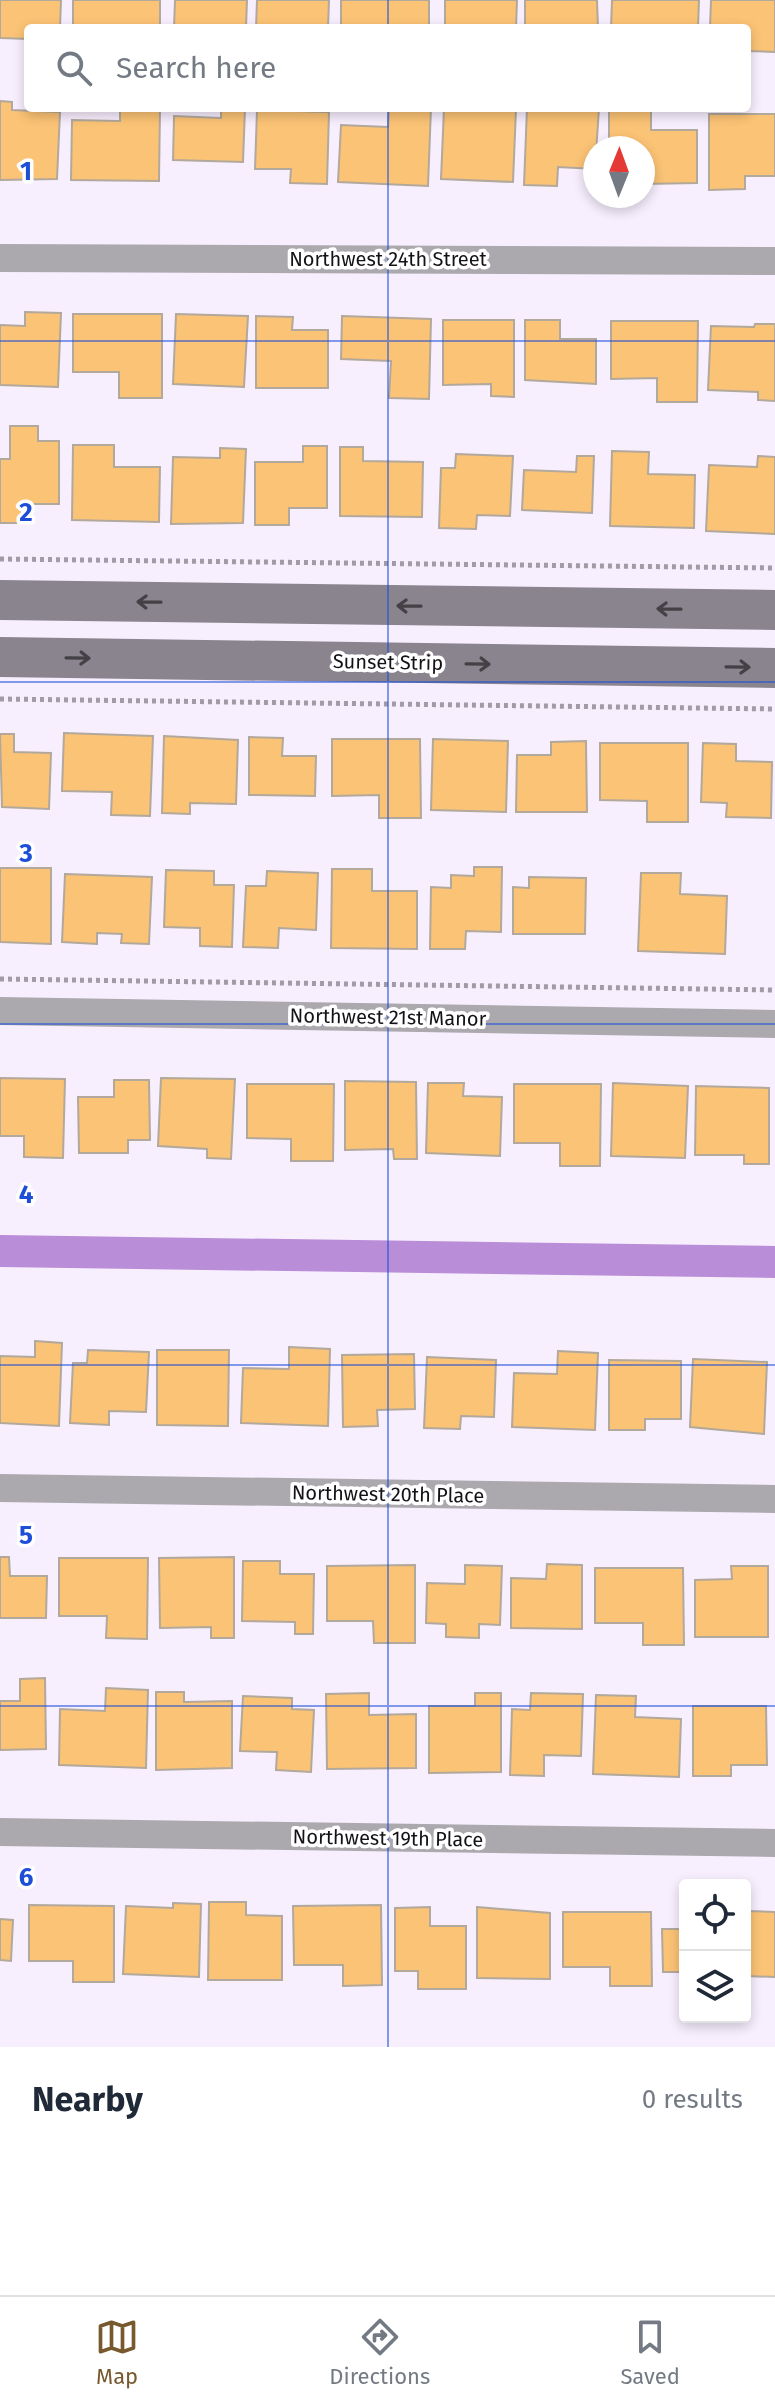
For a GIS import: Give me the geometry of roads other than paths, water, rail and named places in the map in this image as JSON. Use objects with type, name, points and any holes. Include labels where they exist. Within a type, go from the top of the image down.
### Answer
[{"type":"street","name":"Northwest 24th Street","points":[[0,258],[775,261]]},
{"type":"street","points":[[0,600],[775,610]]},
{"type":"street","name":"Sunset Strip","points":[[0,657],[775,668]]},
{"type":"street","name":"Northwest 21st Manor","points":[[0,1011],[775,1024]]},
{"type":"street","name":"Northwest 20th Place","points":[[0,1488],[775,1499]]},
{"type":"street","name":"Northwest 19th Place","points":[[0,1832],[775,1843]]},
{"type":"waterway","points":[[0,1251],[775,1262]]}]
